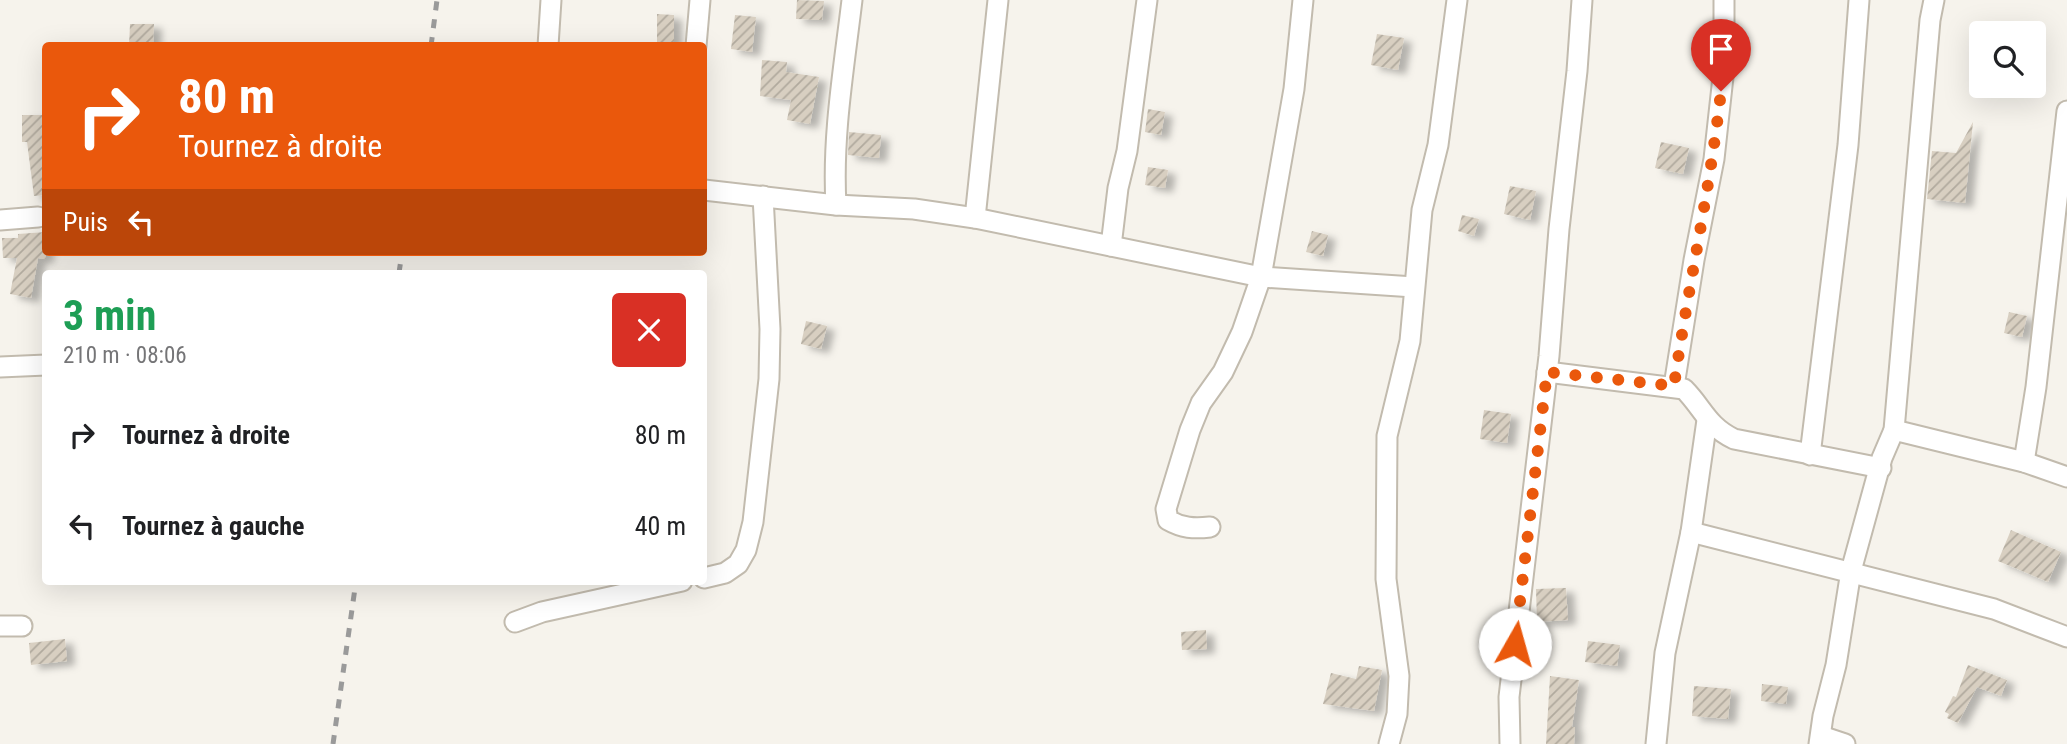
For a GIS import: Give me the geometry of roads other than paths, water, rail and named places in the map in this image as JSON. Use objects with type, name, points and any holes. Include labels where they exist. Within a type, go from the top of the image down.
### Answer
[{"type":"street","points":[[548,42],[551,0]]},
{"type":"street","points":[[696,42],[700,0]]},
{"type":"street","points":[[836,205],[834,174],[837,123],[852,0]]},
{"type":"street","points":[[975,218],[998,0]]},
{"type":"street","points":[[1111,246],[1118,188],[1128,152],[1146,0]]},
{"type":"street","points":[[1210,527],[1195,529],[1178,526],[1168,520],[1166,509],[1201,403],[1223,372],[1242,332],[1261,277],[1294,89],[1303,0]]},
{"type":"street","points":[[1389,744],[1397,714],[1399,676],[1386,579],[1387,436],[1410,341],[1422,210],[1438,145],[1457,0]]},
{"type":"street","points":[[1510,744],[1509,697],[1547,372],[1582,0]]},
{"type":"street","points":[[1674,386],[1693,260],[1714,159],[1724,68],[1724,0]]},
{"type":"street","points":[[1810,455],[1848,145],[1858,0]]},
{"type":"street","points":[[1845,744],[1820,740],[1836,665],[1851,571],[1882,458],[1894,430],[1930,20],[1934,0]]},
{"type":"street","points":[[2024,463],[2036,387],[2067,111]]},
{"type":"street","points":[[707,190],[836,205],[914,209],[975,218],[1261,277],[1414,287]]},
{"type":"street","points":[[707,577],[725,573],[738,564],[746,550],[753,522],[769,379],[771,329],[764,196]]},
{"type":"street","points":[[0,219],[38,217]]},
{"type":"street","points":[[0,367],[42,365]]},
{"type":"street","points":[[1547,372],[1674,386],[1684,389],[1707,420],[1721,433],[1734,439],[1881,468]]},
{"type":"street","points":[[1656,744],[1665,653],[1691,533],[1707,420]]},
{"type":"street","points":[[1894,430],[2024,463],[2067,477]]},
{"type":"street","points":[[1691,533],[1994,609],[2067,637]]},
{"type":"street","points":[[515,622],[542,612],[664,585]]},
{"type":"street","points":[[0,626],[22,626]]},
{"type":"railway","points":[[432,42],[437,0]]},
{"type":"railway","points":[[399,270],[401,256]]},
{"type":"railway","points":[[333,744],[355,585]]}]
